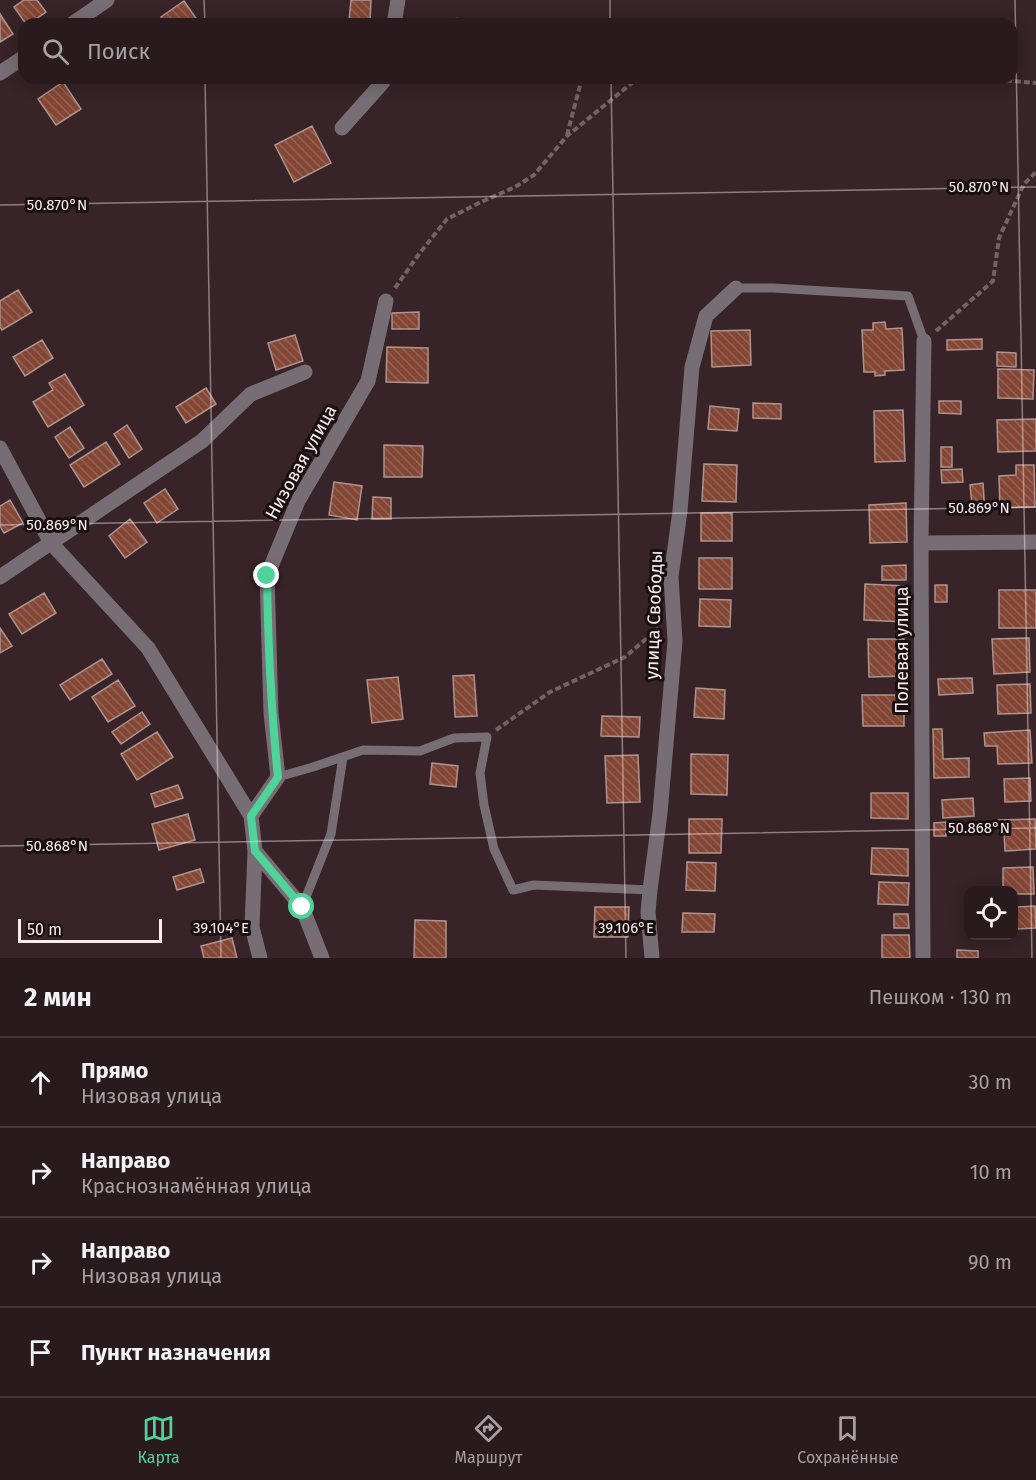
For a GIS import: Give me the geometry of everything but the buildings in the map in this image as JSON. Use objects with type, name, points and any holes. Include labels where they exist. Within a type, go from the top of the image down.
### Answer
[{"type":"street","points":[[80,18],[106,0]]},
{"type":"street","points":[[395,18],[398,0]]},
{"type":"street","points":[[0,73],[18,61]]},
{"type":"street","points":[[342,128],[381,84]]},
{"type":"street","name":"улица Свободы","points":[[652,958],[648,912],[660,813],[675,641],[671,577],[680,511],[692,367],[706,316],[736,288]]},
{"type":"street","name":"Низовая улица","points":[[278,777],[272,713],[267,576],[298,501],[368,381],[386,301]]},
{"type":"street","name":"Полевая улица","points":[[923,958],[921,543],[924,341]]},
{"type":"street","points":[[0,577],[202,441],[251,394],[305,372]]},
{"type":"street","points":[[0,448],[51,543],[147,648],[251,816],[255,851],[252,927],[261,958]]},
{"type":"street","points":[[921,543],[1036,542]]},
{"type":"street","points":[[251,816],[278,777]]},
{"type":"street","points":[[255,851],[302,907],[322,958]]},
{"type":"lane","points":[[736,288],[908,296],[924,341]]},
{"type":"lane","points":[[278,777],[363,750],[420,750],[454,738],[487,736],[480,774],[484,806],[494,849],[513,890],[534,885],[650,890]]},
{"type":"lane","points":[[302,907],[331,834],[343,757]]},
{"type":"path","points":[[1018,81],[1036,83]]},
{"type":"path","points":[[567,136],[580,84]]},
{"type":"path","points":[[386,301],[447,219],[515,187],[534,175],[567,136],[631,84]]},
{"type":"path","points":[[924,341],[993,281],[999,238],[1024,184],[1036,172]]},
{"type":"path","points":[[487,736],[550,692],[624,657],[674,616]]},
{"type":"route","points":[[267,576],[272,713],[278,777],[251,816],[255,851],[302,907]]}]
